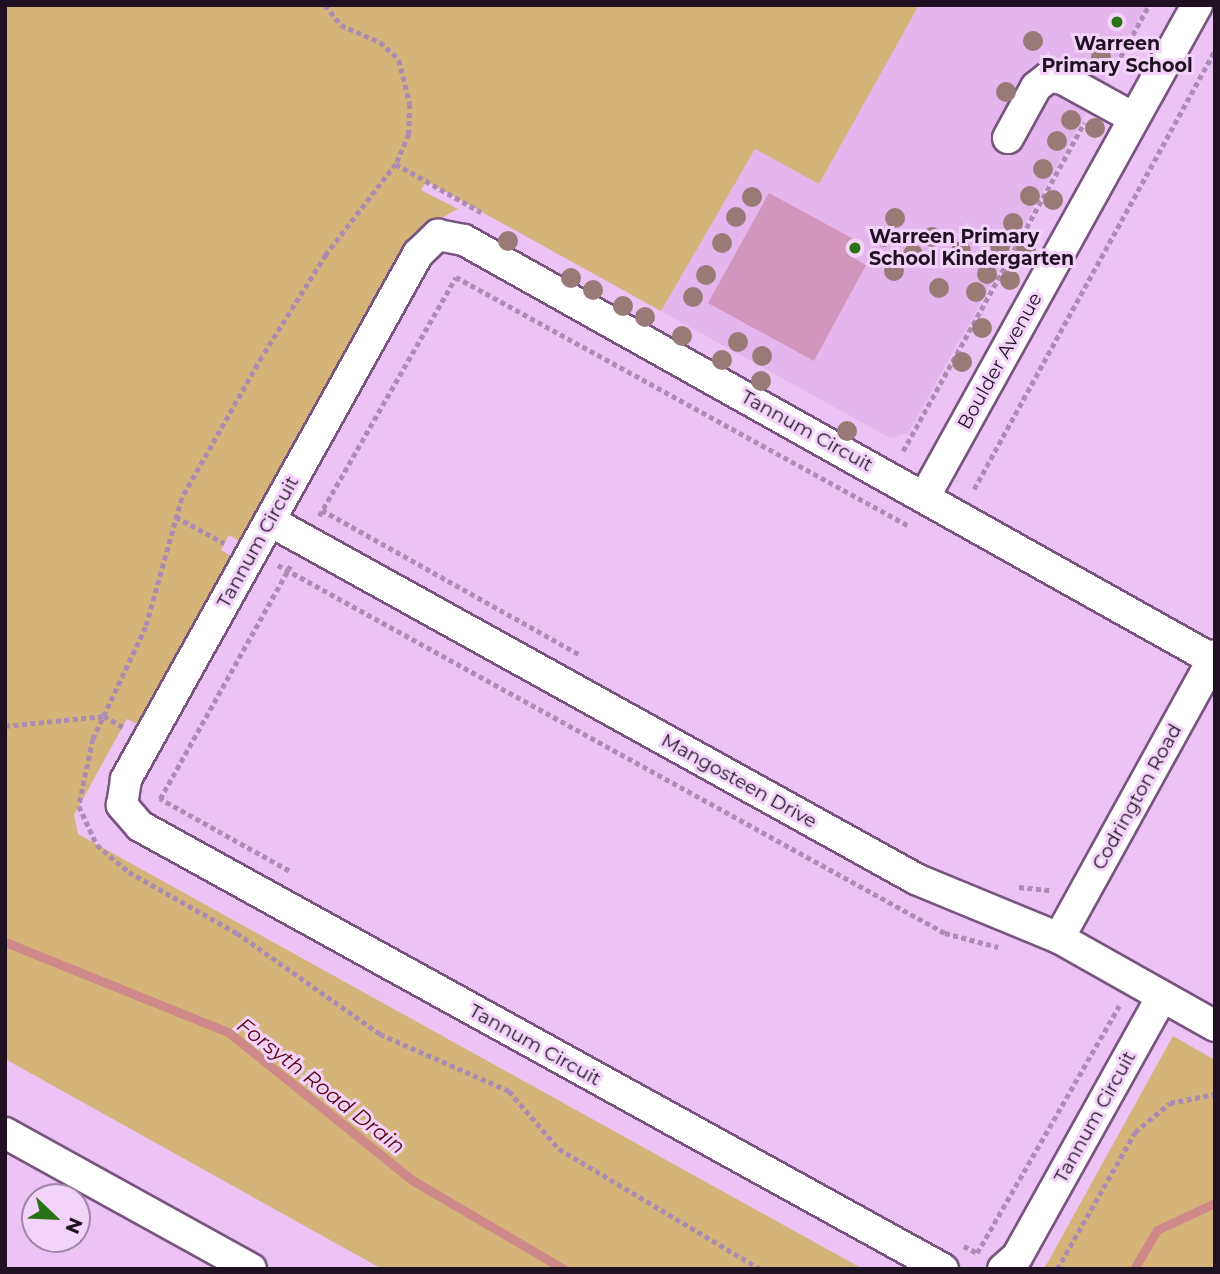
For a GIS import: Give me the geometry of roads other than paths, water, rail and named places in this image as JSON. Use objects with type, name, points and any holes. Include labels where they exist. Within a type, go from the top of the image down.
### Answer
[{"type":"street","name":"Boulder Avenue","points":[[925,496],[1197,5]]},
{"type":"street","points":[[1008,138],[1036,87],[1049,77],[1098,98],[1134,118]]},
{"type":"street","name":"Tannum Circuit","points":[[943,1269],[140,826],[128,817],[122,792],[148,740],[418,254],[438,235],[464,240],[1214,657]]},
{"type":"street","name":"Mangosteen Drive","points":[[270,521],[916,879],[1059,938],[1215,1026]]},
{"type":"street","name":"Codrington Road","points":[[1059,938],[1214,657]]},
{"type":"street","name":"Tannum Circuit","points":[[1003,1269],[1017,1257],[1162,997]]},
{"type":"street","points":[[5,1133],[251,1269]]},
{"type":"waterway","name":"Forsyth Road Drain","points":[[5,942],[228,1032],[412,1180],[564,1269]]},
{"type":"waterway","name":"Forsyth Road Drain","points":[[1134,1269],[1157,1230],[1215,1203]]},
{"type":"place","name":"Warreen Primary School","points":[[1117,22]]},
{"type":"place","name":"Warreen Primary School Kindergarten","points":[[855,248]]}]
